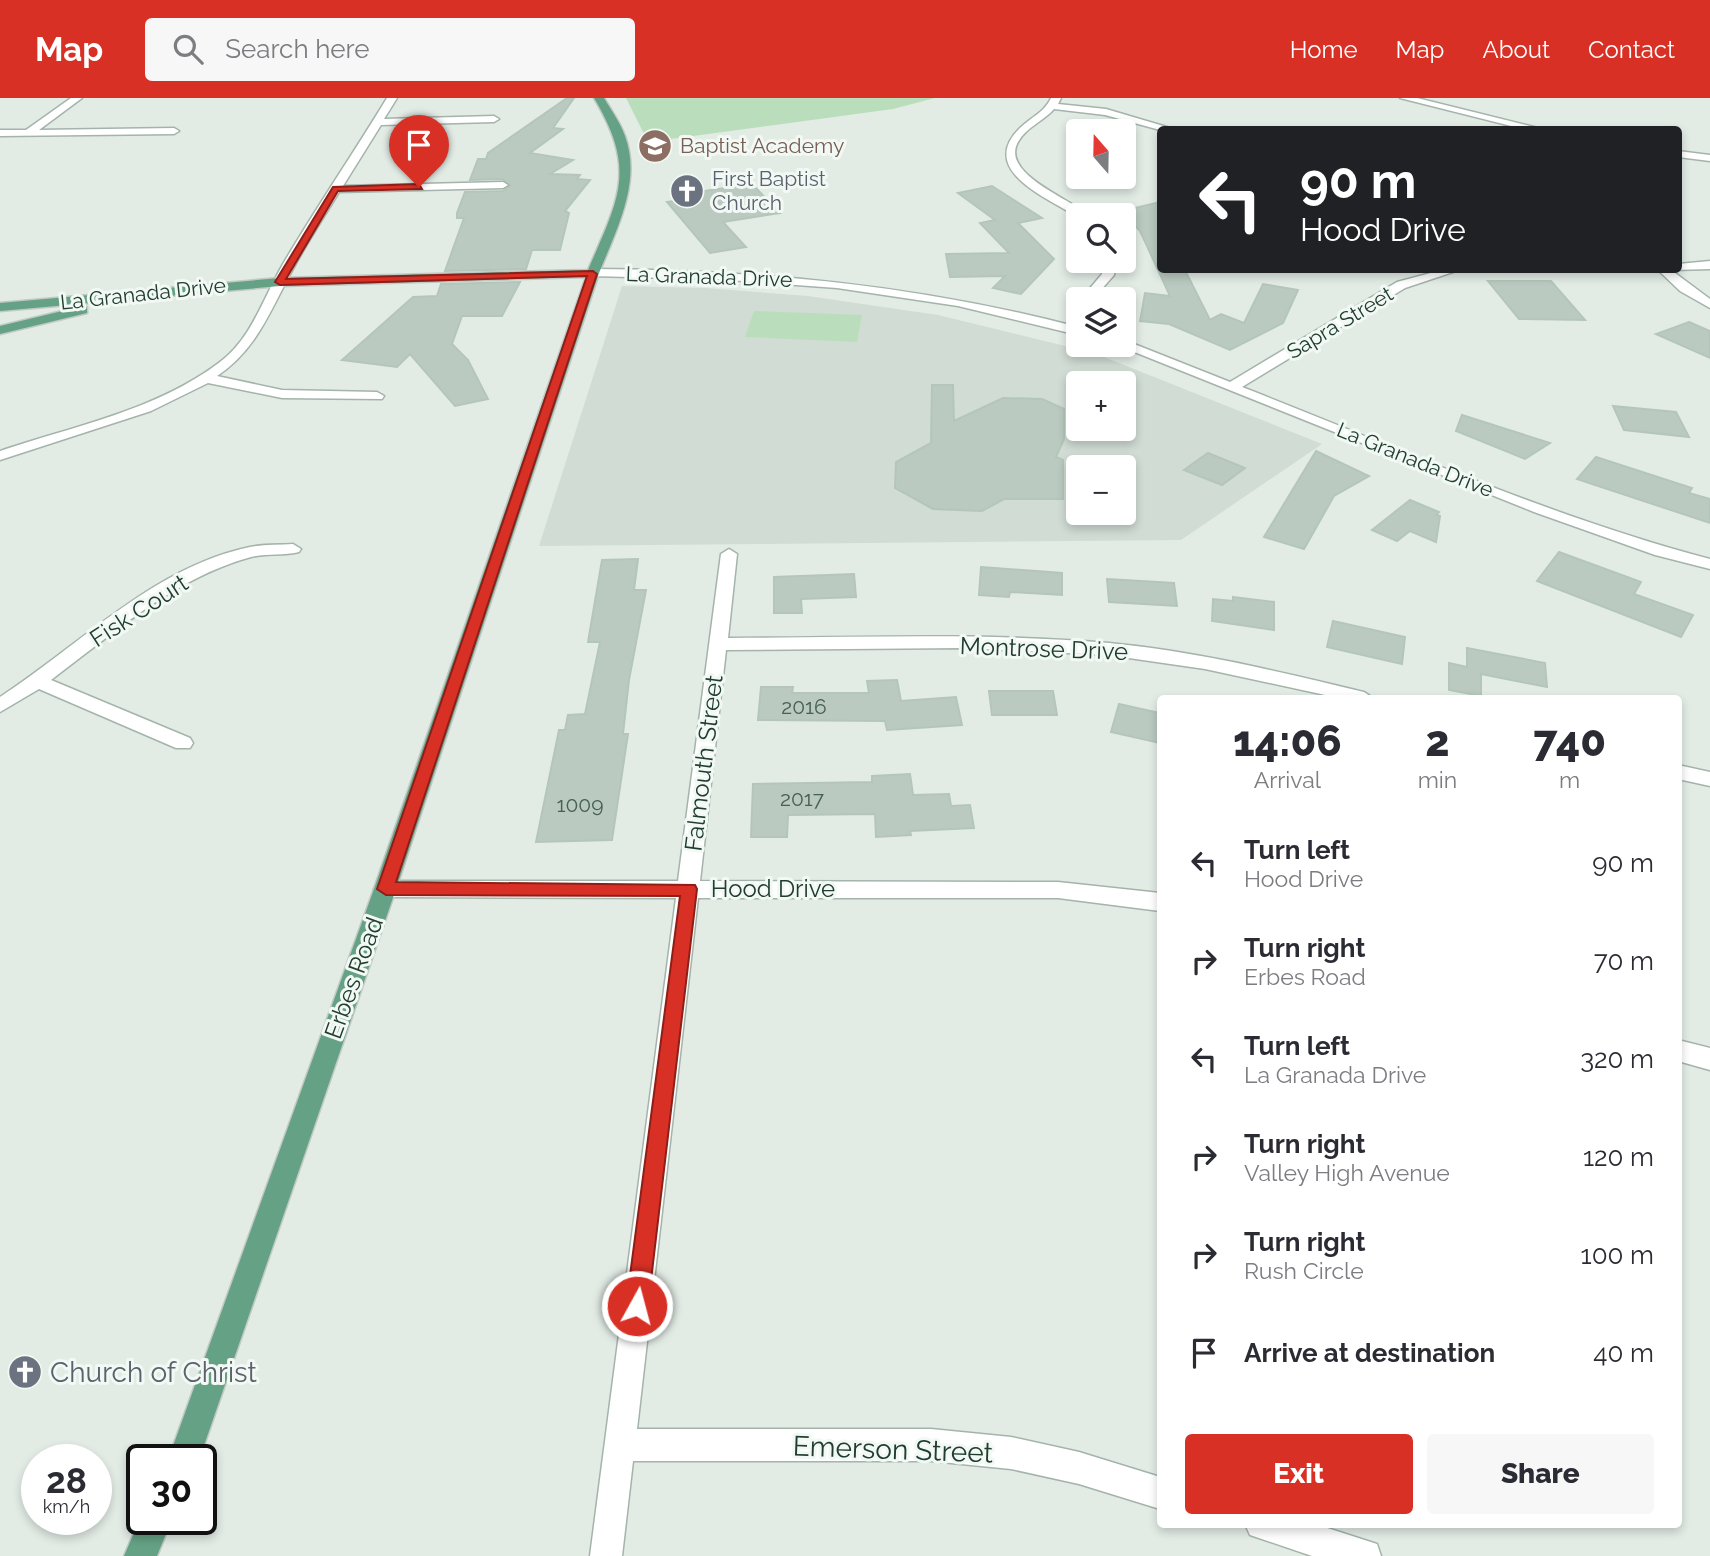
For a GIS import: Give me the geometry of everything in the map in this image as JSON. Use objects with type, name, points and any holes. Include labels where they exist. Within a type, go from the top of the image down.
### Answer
[{"type":"main road","name":"Erbes Road","points":[[189,1444],[386,889],[620,201],[626,162],[617,129],[599,98]]},
{"type":"main road","name":"La Granada Drive","points":[[0,307],[280,282],[593,274]]},
{"type":"main road","points":[[0,330],[77,312],[117,296]]},
{"type":"main road","points":[[140,1556],[149,1535]]},
{"type":"street","points":[[29,132],[77,98]]},
{"type":"street","points":[[0,456],[147,407],[205,378],[228,362],[248,341],[280,282],[393,98]]},
{"type":"street","points":[[1405,98],[1524,126]]},
{"type":"street","points":[[1066,205],[1029,182],[1011,160],[1011,148],[1017,135],[1055,102],[1157,126]]},
{"type":"street","points":[[378,122],[494,119]]},
{"type":"street","points":[[0,133],[174,131]]},
{"type":"street","points":[[1682,154],[1710,158]]},
{"type":"street","points":[[336,189],[503,185]]},
{"type":"street","points":[[1682,268],[1710,265]]},
{"type":"street","points":[[1096,287],[1108,273]]},
{"type":"street","name":"Sapra Street","points":[[1232,387],[1401,285],[1443,273]]},
{"type":"street","points":[[1667,273],[1684,288],[1710,304]]},
{"type":"street","name":"La Granada Drive","points":[[593,274],[701,274],[822,282],[933,298],[1066,327]]},
{"type":"street","points":[[1049,322],[1066,313]]},
{"type":"street","name":"La Granada Drive","points":[[1136,350],[1540,509],[1661,551],[1710,564]]},
{"type":"street","points":[[205,378],[282,394],[377,396]]},
{"type":"street","name":"Fisk Court","points":[[0,706],[39,682],[117,619],[163,590],[251,552],[293,549]]},
{"type":"street","name":"Falmouth Street","points":[[606,1556],[729,554]]},
{"type":"street","name":"Montrose Drive","points":[[719,645],[1037,645],[1108,649],[1198,662],[1350,695]]},
{"type":"street","points":[[39,682],[183,743]]},
{"type":"street","points":[[1682,773],[1710,779]]},
{"type":"street","name":"Hood Drive","points":[[386,889],[1058,890],[1157,902]]},
{"type":"street","points":[[1682,1051],[1710,1059]]},
{"type":"street","name":"Emerson Street","points":[[620,1445],[931,1445],[1011,1453],[1079,1468],[1157,1492]]},
{"type":"street","points":[[1274,1528],[1365,1556]]},
{"type":"shaded area","points":[[622,286],[705,288],[808,296],[938,315],[1066,346],[1066,357],[1104,357],[1322,444],[1181,540],[539,546]]},
{"type":"green space","points":[[626,98],[935,98],[893,109],[648,142]]},
{"type":"green space","points":[[754,311],[862,315],[857,342],[745,337]]},
{"type":"building","points":[[567,98],[574,98],[553,128],[563,129],[530,153],[573,160],[550,174],[580,175],[577,179],[590,180],[565,211],[569,213],[560,250],[532,250],[526,269],[445,271],[464,218],[457,218],[457,213],[465,192],[503,191],[510,186],[503,179],[470,180],[478,159],[486,159],[488,153]]},
{"type":"building","points":[[752,184],[780,213],[723,222],[746,247],[710,253],[667,202],[681,200],[677,195]]},
{"type":"building","points":[[992,186],[1042,218],[1018,223],[1054,259],[1021,294],[993,288],[1005,276],[950,277],[946,254],[1009,253],[980,223],[995,220],[958,193]]},
{"type":"building","points":[[1157,203],[1157,268],[1136,227],[1136,208]]},
{"type":"building","points":[[1159,273],[1186,273],[1210,320],[1221,314],[1244,323],[1263,284],[1298,290],[1283,323],[1230,350],[1169,324],[1140,321],[1145,293],[1170,296]]},
{"type":"building","points":[[1488,281],[1551,281],[1585,320],[1519,319]]},
{"type":"building","points":[[520,282],[502,316],[462,316],[452,344],[468,360],[488,399],[455,406],[410,354],[397,367],[342,360],[413,297],[437,296],[441,284]]},
{"type":"building","points":[[1689,322],[1710,331],[1710,358],[1656,334]]},
{"type":"building","points":[[932,385],[953,385],[954,421],[1003,398],[1042,399],[1064,409],[1064,439],[1056,457],[1063,460],[1063,499],[1004,499],[982,511],[933,509],[895,488],[896,462],[931,443]]},
{"type":"building","points":[[1613,406],[1676,412],[1689,437],[1624,430]]},
{"type":"building","points":[[1462,415],[1550,443],[1525,459],[1456,431]]},
{"type":"building","points":[[1316,451],[1369,476],[1334,496],[1304,549],[1264,537]]},
{"type":"building","points":[[1208,453],[1245,468],[1222,485],[1184,470]]},
{"type":"building","points":[[1596,457],[1692,488],[1689,493],[1710,499],[1710,523],[1577,479]]},
{"type":"building","points":[[1410,500],[1439,512],[1436,515],[1440,516],[1436,542],[1410,531],[1397,541],[1372,530]]},
{"type":"building","points":[[1559,552],[1641,582],[1634,594],[1693,615],[1681,637],[1537,581]]},
{"type":"building","points":[[638,559],[634,590],[646,590],[629,680],[623,734],[628,734],[612,840],[536,842],[559,730],[565,730],[568,715],[585,714],[600,642],[588,642],[602,560]]},
{"type":"building","points":[[981,567],[1062,573],[1062,595],[1010,592],[1009,597],[979,595]]},
{"type":"building","points":[[854,574],[856,597],[801,599],[802,613],[774,613],[774,577]]},
{"type":"building","points":[[1107,579],[1174,583],[1177,606],[1109,602]]},
{"type":"building","points":[[1233,597],[1274,602],[1274,630],[1212,621],[1213,599],[1233,601]]},
{"type":"building","points":[[1333,621],[1405,637],[1402,664],[1327,647]]},
{"type":"building","points":[[1467,648],[1545,663],[1547,687],[1481,674],[1481,695],[1449,690],[1449,663],[1467,667]]},
{"type":"building","points":[[897,680],[901,701],[956,697],[962,725],[887,730],[885,721],[758,720],[761,687],[793,687],[792,693],[869,693],[867,681]]},
{"type":"building","points":[[989,691],[1053,691],[1057,715],[992,715]]},
{"type":"building","points":[[1119,704],[1157,712],[1157,742],[1111,732]]},
{"type":"building","points":[[910,774],[913,795],[949,794],[951,806],[970,805],[974,828],[910,831],[911,835],[876,837],[875,814],[788,815],[787,837],[751,837],[753,784],[872,782],[872,776]]},
{"type":"place","name":"Baptist Academy","points":[[655,146]]},
{"type":"place","name":"First Baptist Church","points":[[687,191]]},
{"type":"place","name":"Church of Christ","points":[[25,1372]]},
{"type":"route","points":[[419,187],[336,189],[280,282],[593,274],[386,889],[689,889],[637,1306]]}]
